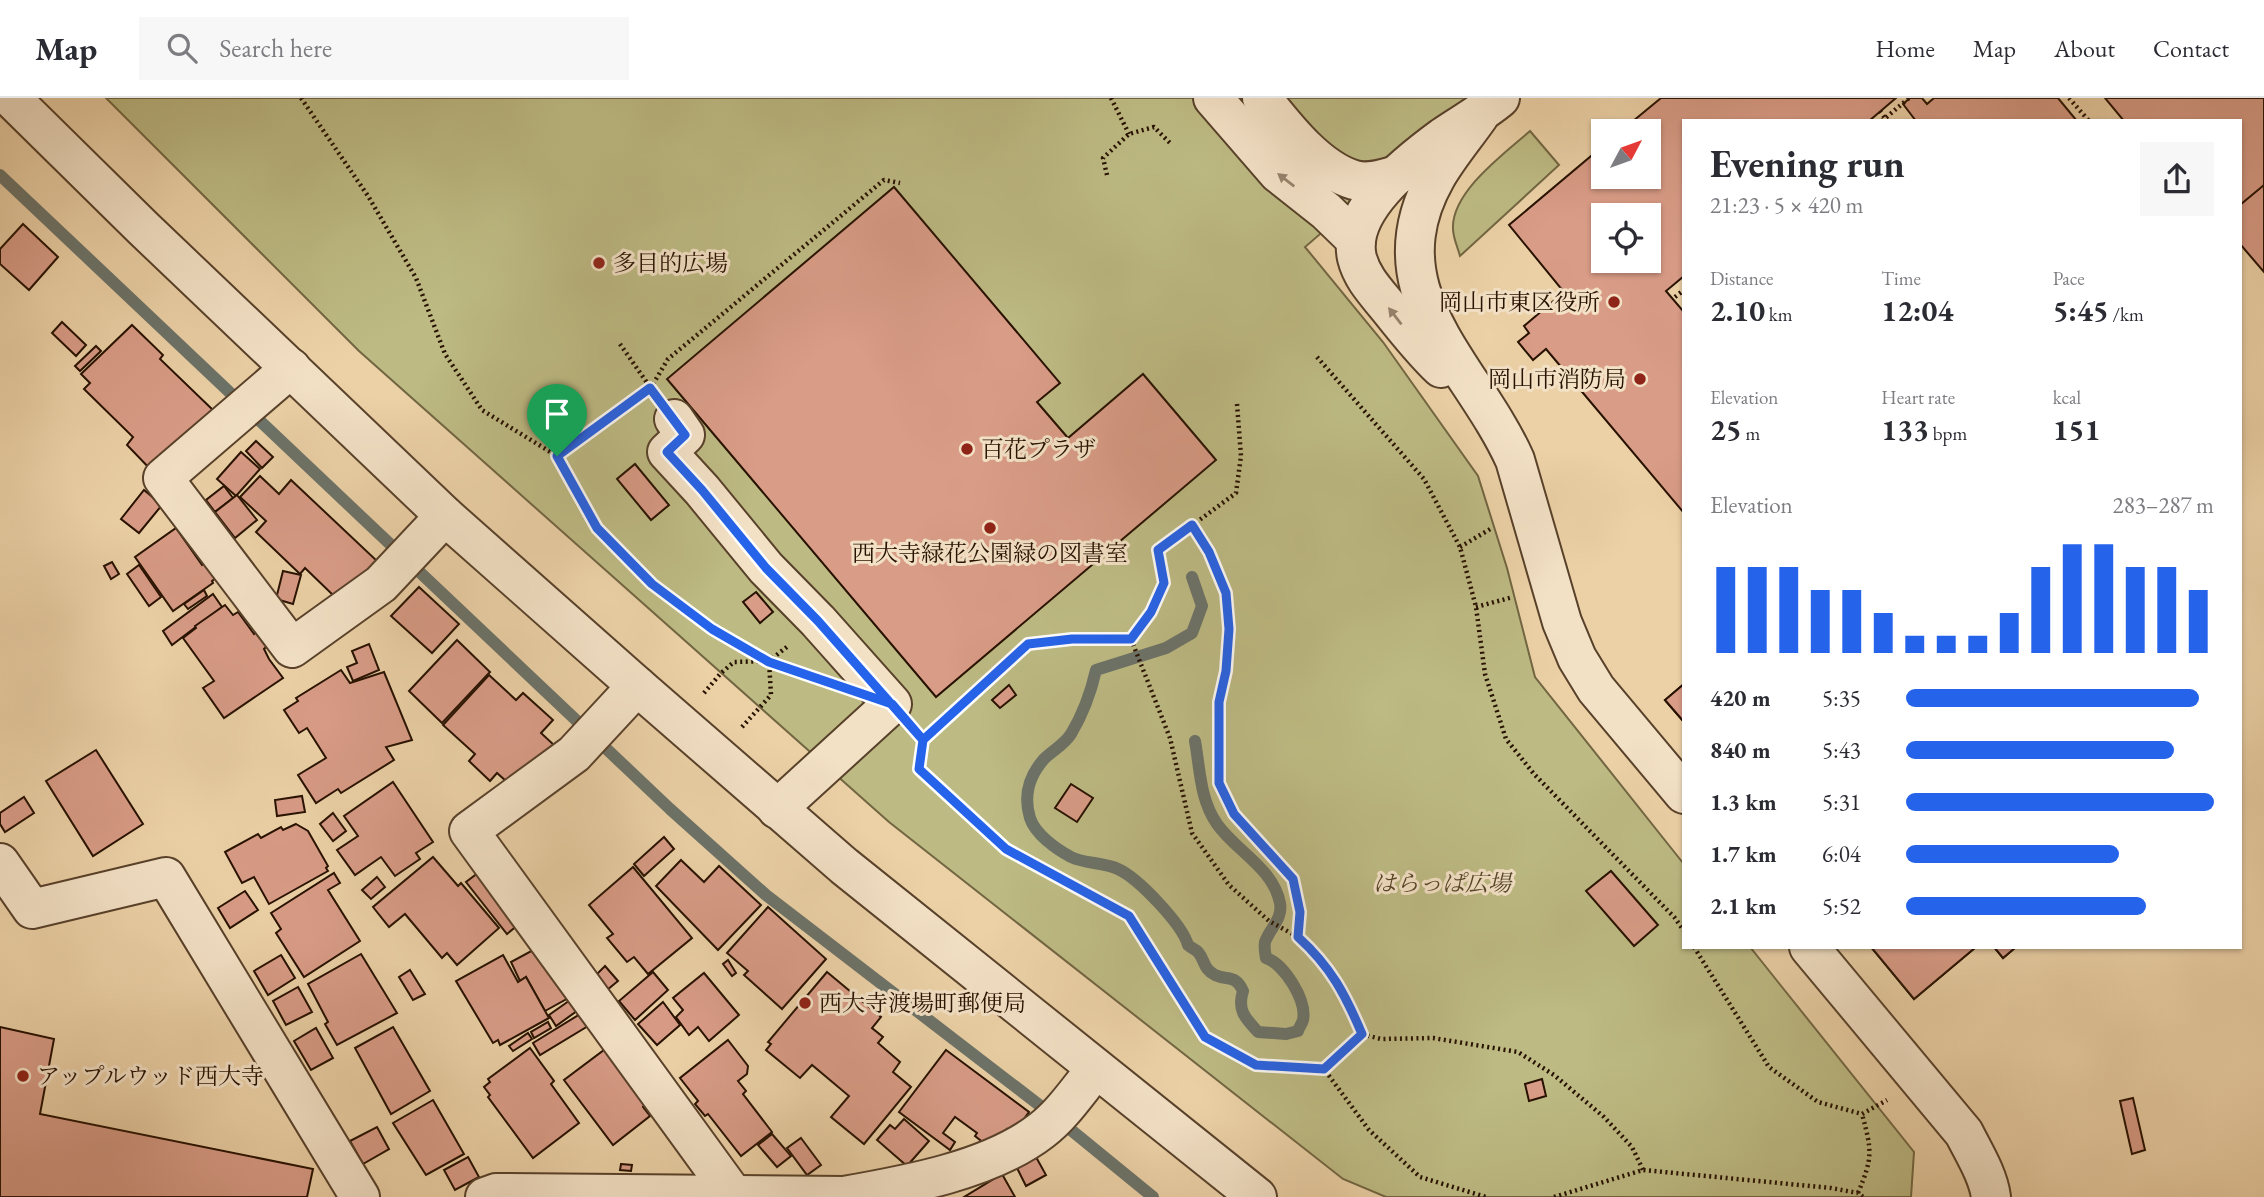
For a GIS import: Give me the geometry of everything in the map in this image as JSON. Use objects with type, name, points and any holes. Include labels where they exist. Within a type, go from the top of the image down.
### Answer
[{"type":"street","points":[[11,98],[445,516],[637,686],[844,866],[1257,1197]]},
{"type":"street","points":[[1213,98],[1278,173],[1349,221],[1357,257],[1366,280],[1420,348],[1493,419]]},
{"type":"street","points":[[1262,98],[1293,136],[1320,161],[1354,180],[1373,181],[1397,175]]},
{"type":"street","points":[[1349,221],[1397,175],[1443,137],[1490,107]]},
{"type":"street","points":[[1490,107],[1436,177],[1423,206],[1416,235],[1416,279],[1435,328],[1493,419],[1515,460],[1562,622],[1577,657],[1596,689],[1682,792]]},
{"type":"street","points":[[1349,221],[1382,208],[1413,186],[1436,177]]},
{"type":"street","points":[[291,368],[163,478],[292,648],[381,584],[445,516]]},
{"type":"street","points":[[674,419],[685,435],[667,452],[766,568],[818,621],[892,704],[777,809]]},
{"type":"street","points":[[637,686],[574,754],[469,831],[734,1196]]},
{"type":"street","points":[[0,863],[32,909],[166,877],[360,1197]]},
{"type":"street","points":[[1811,949],[1964,1133],[1981,1167],[1991,1197]]},
{"type":"street","points":[[485,1197],[496,1193],[844,1196],[896,1192],[1015,1148],[1044,1129],[1096,1069]]},
{"type":"path","points":[[1111,98],[1129,134]]},
{"type":"path","points":[[1884,119],[1909,98]]},
{"type":"path","points":[[2069,98],[2087,119]]},
{"type":"path","points":[[299,99],[368,196],[416,278],[445,354],[482,410],[557,456],[597,528],[652,584],[712,629],[769,662],[816,678]]},
{"type":"path","points":[[1880,111],[1883,119]]},
{"type":"path","points":[[1107,176],[1103,158],[1129,134],[1154,127],[1171,144]]},
{"type":"path","points":[[557,456],[650,388],[668,359],[884,180],[900,183]]},
{"type":"path","points":[[1675,297],[1682,292]]},
{"type":"path","points":[[620,344],[650,388]]},
{"type":"path","points":[[1317,357],[1424,479],[1460,547],[1476,607],[1485,674],[1506,739],[1534,774],[1682,928]]},
{"type":"path","points":[[1131,639],[1151,612],[1164,583],[1158,550],[1236,493],[1241,456],[1237,404]]},
{"type":"path","points":[[1192,525],[1209,552],[1226,593],[1229,629],[1226,671],[1219,702],[1219,783],[1234,814],[1293,879],[1300,912],[1298,937]]},
{"type":"path","points":[[1460,547],[1494,526]]},
{"type":"path","points":[[1476,607],[1524,595]]},
{"type":"path","points":[[1131,639],[1072,639],[1028,644],[923,740],[919,769],[1006,849],[1129,916],[1205,1037],[1256,1065],[1324,1069],[1362,1034]]},
{"type":"path","points":[[1131,639],[1170,738],[1192,833],[1229,885],[1269,921],[1298,937],[1317,955],[1345,994],[1362,1034]]},
{"type":"path","points":[[701,696],[734,662],[769,662]]},
{"type":"path","points":[[739,730],[771,695],[769,662]]},
{"type":"path","points":[[892,704],[923,740]]},
{"type":"path","points":[[1695,949],[1769,1067],[1818,1101],[1862,1114],[1892,1098]]},
{"type":"path","points":[[1362,1034],[1381,1039],[1433,1038],[1518,1052],[1554,1075],[1604,1116],[1632,1147],[1643,1170]]},
{"type":"path","points":[[1324,1069],[1369,1130],[1420,1177],[1486,1197]]},
{"type":"path","points":[[1858,1193],[1867,1171],[1871,1147],[1862,1114]]},
{"type":"path","points":[[1554,1197],[1643,1170],[1830,1188],[1858,1193],[1863,1197]]},
{"type":"green space","name":"はらっぱ広場","points":[[106,98],[1462,98],[1468,106],[1305,247],[1383,342],[1478,476],[1507,568],[1535,677],[1682,862],[1682,949],[1752,949],[1914,1152],[1911,1197],[1386,1197],[1343,1179],[889,822],[359,351]]},
{"type":"green space","points":[[1530,131],[1559,165],[1460,256],[1453,229],[1461,201],[1481,174]]},
{"type":"building","name":"岡山市東区役所","points":[[1661,98],[1896,98],[1871,119],[1682,119],[1682,278],[1666,291],[1682,310],[1682,511],[1546,349],[1533,360],[1518,342],[1529,333],[1524,326],[1564,292],[1509,225],[1591,156],[1591,189],[1661,189],[1661,119],[1636,119]]},
{"type":"building","points":[[1910,98],[1922,98],[1927,104],[1934,98],[2058,98],[2075,119],[1914,119],[1903,104]]},
{"type":"building","points":[[2105,98],[2264,98],[2264,227],[2242,245],[2242,119],[2122,119]]},
{"type":"building","points":[[2264,185],[2264,272],[2242,246],[2242,203]]},
{"type":"building","name":"百花プラザ","points":[[894,187],[1060,383],[1037,402],[1068,438],[1143,374],[1216,460],[936,697],[667,379]]},
{"type":"building","points":[[23,224],[58,257],[29,290],[0,264],[0,249]]},
{"type":"building","points":[[62,322],[86,345],[76,356],[52,333]]},
{"type":"building","points":[[132,325],[163,355],[160,359],[214,411],[154,473],[127,445],[133,437],[84,389],[90,383],[81,374]]},
{"type":"building","points":[[96,346],[101,351],[80,371],[75,366]]},
{"type":"building","points":[[256,441],[273,457],[262,468],[246,451]]},
{"type":"building","points":[[241,452],[260,469],[236,496],[217,479]]},
{"type":"building","points":[[635,464],[669,505],[651,520],[617,479]]},
{"type":"building","points":[[260,476],[279,494],[291,480],[377,561],[358,582],[337,599],[305,568],[300,574],[256,532],[266,521],[240,497]]},
{"type":"building","points":[[224,486],[233,498],[215,512],[206,500]]},
{"type":"building","points":[[144,490],[162,505],[139,533],[121,519]]},
{"type":"building","points":[[237,495],[257,520],[235,538],[215,512]]},
{"type":"building","points":[[176,528],[202,565],[209,561],[220,575],[173,611],[135,557]]},
{"type":"building","points":[[112,562],[119,574],[111,579],[104,566]]},
{"type":"building","points":[[139,565],[161,597],[149,606],[127,574]]},
{"type":"building","points":[[283,571],[301,575],[293,604],[276,599]]},
{"type":"building","points":[[419,587],[459,624],[432,653],[391,616]]},
{"type":"building","points":[[204,590],[207,596],[188,609],[184,604]]},
{"type":"building","points":[[756,592],[773,612],[760,623],[743,602]]},
{"type":"building","points":[[213,594],[222,607],[172,645],[163,631]]},
{"type":"building","points":[[225,605],[233,615],[238,612],[254,634],[257,631],[267,646],[264,649],[269,659],[283,678],[224,718],[203,688],[214,681],[183,638]]},
{"type":"building","points":[[457,640],[490,672],[442,723],[409,691]]},
{"type":"building","points":[[369,644],[379,670],[353,681],[347,667],[357,663],[352,651]]},
{"type":"building","points":[[341,670],[350,683],[384,672],[412,740],[386,747],[394,760],[341,793],[338,789],[316,803],[298,775],[326,758],[307,728],[299,733],[284,710],[298,701],[296,698]]},
{"type":"building","points":[[489,675],[516,700],[523,693],[553,720],[541,733],[555,746],[515,789],[497,773],[490,781],[469,761],[475,754],[443,725]]},
{"type":"building","points":[[1009,685],[1016,695],[1000,708],[992,700]]},
{"type":"building","points":[[1682,686],[1682,720],[1665,700]]},
{"type":"building","points":[[1682,686],[1682,720],[1665,700]]},
{"type":"building","points":[[96,750],[143,824],[93,856],[46,781]]},
{"type":"building","points":[[393,782],[433,842],[416,853],[420,859],[395,876],[381,857],[355,875],[337,850],[358,836],[344,816]]},
{"type":"building","points":[[1071,784],[1093,798],[1077,822],[1055,808]]},
{"type":"building","points":[[302,796],[305,812],[277,816],[275,800]]},
{"type":"building","points":[[24,797],[34,813],[5,832],[0,824],[0,813]]},
{"type":"building","points":[[333,813],[346,831],[333,841],[320,824]]},
{"type":"building","points":[[296,824],[308,831],[328,866],[328,871],[269,904],[254,877],[242,883],[225,852],[258,834],[261,838],[281,827],[283,830]]},
{"type":"building","points":[[664,837],[674,849],[644,876],[634,864]]},
{"type":"building","points":[[433,857],[458,886],[461,883],[499,928],[457,965],[447,953],[442,958],[405,914],[389,927],[373,907]]},
{"type":"building","points":[[681,860],[704,882],[719,866],[761,905],[718,950],[656,886]]},
{"type":"building","points":[[633,867],[692,938],[648,974],[634,957],[627,962],[607,938],[613,934],[589,905]]},
{"type":"building","points":[[1611,871],[1658,925],[1634,946],[1586,891]]},
{"type":"building","points":[[334,873],[340,883],[328,890],[360,941],[304,977],[276,933],[281,929],[271,913]]},
{"type":"building","points":[[478,873],[519,924],[507,934],[466,882]]},
{"type":"building","points":[[377,877],[385,887],[371,899],[362,890]]},
{"type":"building","points":[[245,891],[258,910],[230,928],[218,908]]},
{"type":"building","points":[[768,907],[826,959],[782,1009],[744,975],[748,971],[727,953]]},
{"type":"building","points":[[535,949],[572,996],[545,1011],[526,977],[520,981],[511,962]]},
{"type":"building","points":[[1873,949],[1883,949],[1914,987],[1945,962],[1934,949],[1974,949],[1914,999]]},
{"type":"building","points":[[1873,949],[1974,949],[1914,999]]},
{"type":"building","points":[[1996,949],[2014,949],[2003,958]]},
{"type":"building","points":[[1996,949],[2014,949],[2003,958]]},
{"type":"building","points":[[361,954],[397,1013],[337,1045],[308,984]]},
{"type":"building","points":[[281,955],[295,978],[268,995],[254,971]]},
{"type":"building","points":[[503,955],[518,982],[526,977],[549,1018],[500,1045],[498,1040],[493,1043],[456,981]]},
{"type":"building","points":[[728,960],[736,973],[732,976],[723,964]]},
{"type":"building","points":[[605,966],[618,981],[607,990],[595,976]]},
{"type":"building","points":[[410,970],[425,994],[413,1000],[399,977]]},
{"type":"building","points":[[653,972],[668,990],[635,1020],[619,1001]]},
{"type":"building","points":[[827,972],[881,1017],[872,1028],[883,1037],[878,1043],[900,1062],[893,1072],[911,1087],[864,1144],[831,1117],[849,1096],[812,1065],[800,1078],[766,1050],[771,1044],[768,1042]]},
{"type":"building","points":[[704,973],[739,1015],[709,1041],[698,1027],[689,1035],[676,1017],[683,1010],[673,998]]},
{"type":"building","points":[[298,987],[312,1012],[286,1025],[273,1001]]},
{"type":"building","points":[[573,998],[581,1008],[556,1026],[549,1015]]},
{"type":"building","points":[[663,1002],[680,1025],[657,1045],[638,1024]]},
{"type":"building","points":[[585,1011],[593,1023],[540,1055],[533,1043]]},
{"type":"building","points":[[548,1022],[551,1028],[534,1038],[531,1032]]},
{"type":"building","name":"アップルウッド西大寺","points":[[0,1027],[54,1039],[40,1114],[313,1169],[307,1197],[0,1197]]},
{"type":"building","points":[[393,1027],[430,1091],[391,1114],[355,1048]]},
{"type":"building","points":[[316,1028],[333,1058],[311,1070],[294,1041]]},
{"type":"building","points":[[528,1033],[532,1039],[513,1051],[509,1046]]},
{"type":"building","points":[[728,1040],[748,1066],[747,1074],[738,1081],[746,1091],[743,1094],[772,1132],[741,1156],[708,1114],[705,1116],[695,1104],[698,1101],[680,1078]]},
{"type":"building","points":[[608,1047],[650,1101],[643,1107],[650,1116],[613,1145],[564,1080]]},
{"type":"building","points":[[530,1048],[554,1081],[551,1084],[579,1123],[533,1158],[488,1097],[490,1095],[484,1087],[490,1082],[488,1079]]},
{"type":"building","points":[[946,1050],[1029,1112],[1013,1134],[1007,1129],[997,1143],[985,1144],[975,1136],[977,1133],[955,1117],[943,1133],[955,1142],[950,1150],[899,1112]]},
{"type":"building","points":[[1542,1079],[1546,1096],[1529,1101],[1525,1084]]},
{"type":"building","points":[[2133,1098],[2145,1150],[2132,1154],[2120,1101]]},
{"type":"building","points":[[433,1100],[464,1154],[426,1175],[393,1123]]},
{"type":"building","points":[[904,1119],[929,1141],[907,1166],[877,1140],[890,1125],[895,1129]]},
{"type":"building","points":[[377,1127],[389,1149],[363,1164],[350,1141]]},
{"type":"building","points":[[772,1134],[791,1156],[777,1167],[758,1145]]},
{"type":"building","points":[[801,1138],[821,1165],[807,1175],[787,1148]]},
{"type":"building","points":[[468,1157],[479,1177],[455,1190],[444,1170]]},
{"type":"building","points":[[1036,1157],[1046,1175],[1026,1186],[1017,1168]]},
{"type":"building","points":[[621,1164],[632,1165],[631,1171],[620,1170]]},
{"type":"building","points":[[1002,1174],[1015,1197],[964,1197]]},
{"type":"waterway","points":[[0,175],[670,809],[766,895],[1060,1121],[1153,1197]]},
{"type":"waterway","points":[[1192,577],[1202,606],[1192,633],[1166,648],[1096,670],[1086,703],[1071,734],[1034,772],[1027,794],[1028,810],[1036,830],[1059,850],[1076,859],[1118,869],[1147,891],[1168,914],[1188,945],[1198,952],[1208,970],[1237,982],[1243,991],[1243,1013],[1258,1032],[1286,1034],[1298,1031],[1303,1020],[1298,993],[1287,975],[1266,958],[1265,954],[1265,942],[1280,914],[1276,891],[1262,870],[1225,834],[1211,815],[1202,784],[1195,741]]},
{"type":"place","name":"多目的広場","points":[[599,263]]},
{"type":"place","name":"岡山市東区役所","points":[[1614,302]]},
{"type":"place","name":"岡山市消防局","points":[[1640,379]]},
{"type":"place","name":"百花プラザ","points":[[967,449]]},
{"type":"place","name":"西大寺緑花公園緑の図書室","points":[[990,528]]},
{"type":"place","name":"西大寺渡場町郵便局","points":[[805,1003]]},
{"type":"place","name":"アップルウッド西大寺","points":[[23,1076]]},
{"type":"route","points":[[557,456],[597,528],[652,584],[712,629],[769,662],[892,704],[923,740],[1028,644],[1072,639],[1131,639],[1151,612],[1164,583],[1158,550],[1192,525],[1209,552],[1226,593],[1229,629],[1226,671],[1219,702],[1219,783],[1234,814],[1293,879],[1300,912],[1298,937],[1317,955],[1345,994],[1362,1034],[1324,1069],[1256,1065],[1205,1037],[1129,916],[1006,849],[919,769],[923,740],[892,704],[818,621],[766,568],[667,452],[685,435],[650,388],[557,456]]}]
